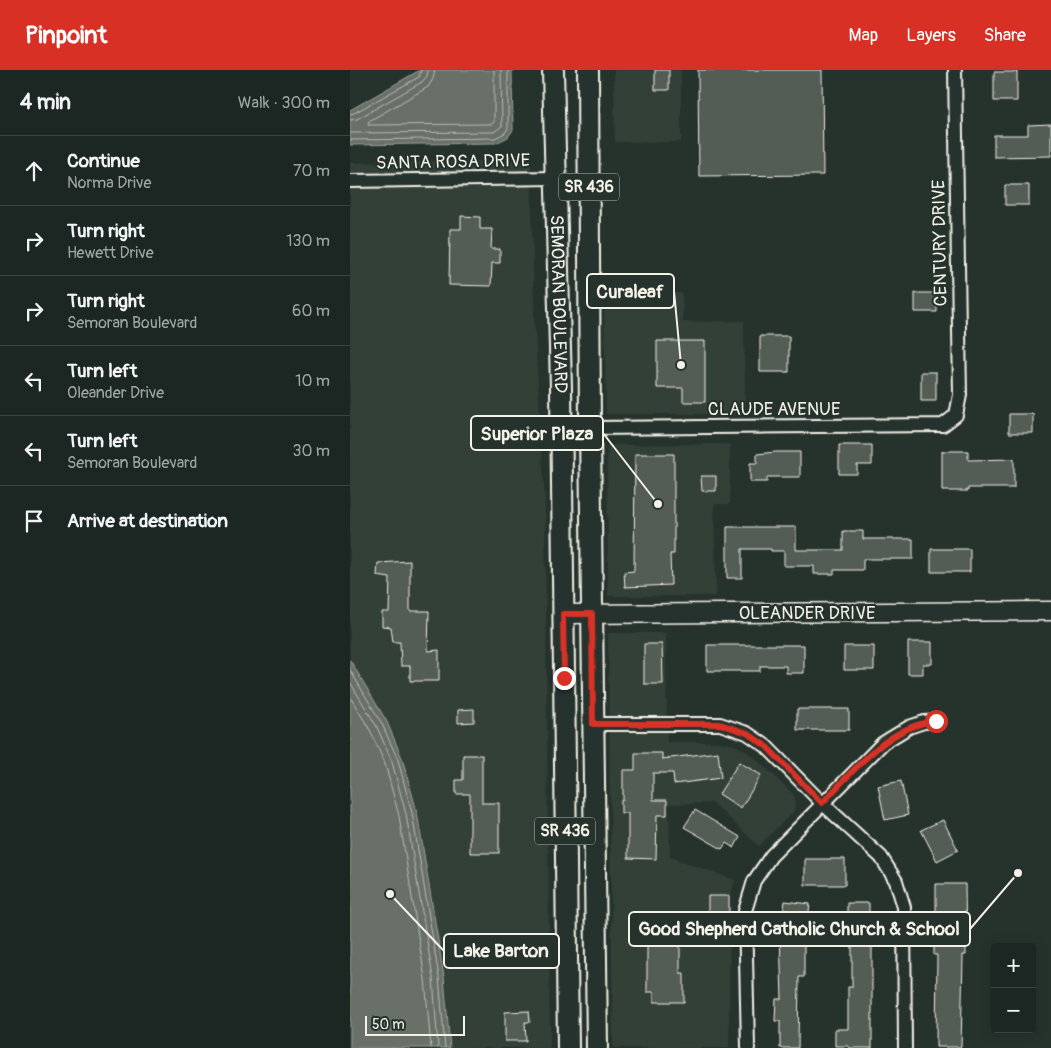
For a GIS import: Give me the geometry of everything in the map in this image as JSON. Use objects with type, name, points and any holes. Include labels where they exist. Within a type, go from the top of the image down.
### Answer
[{"type":"main road","name":"SEMORAN BOULEVARD","points":[[553,70],[561,388],[568,1048]]},
{"type":"main road","name":"SEMORAN BOULEVARD","points":[[588,70],[597,1048]]},
{"type":"street","name":"CENTURY DRIVE","points":[[955,70],[960,395],[956,415]]},
{"type":"street","name":"SANTA ROSA DRIVE","points":[[350,181],[556,178]]},
{"type":"street","name":"CLAUDE AVENUE","points":[[590,428],[943,426],[956,415]]},
{"type":"street","name":"OLEANDER DRIVE","points":[[563,614],[1051,612]]},
{"type":"street","points":[[748,1048],[745,911],[754,881],[770,856],[883,743],[909,727],[924,722],[936,721]]},
{"type":"street","points":[[593,724],[720,724],[747,733],[766,746],[822,803],[881,857],[896,881],[904,908],[905,1048]]},
{"type":"shaded area","points":[[614,70],[681,70],[681,142],[615,142]]},
{"type":"shaded area","points":[[531,160],[534,313],[545,505],[550,1048],[350,1048],[350,163]]},
{"type":"shaded area","points":[[682,293],[683,322],[744,321],[745,414],[606,414],[604,294]]},
{"type":"shaded area","points":[[730,444],[730,504],[714,504],[716,596],[608,596],[607,445]]},
{"type":"shaded area","points":[[608,633],[666,633],[667,742],[720,742],[734,745],[753,756],[794,795],[794,811],[759,846],[713,803],[669,804],[670,857],[735,880],[730,898],[729,1048],[613,1048]]},
{"type":"water","points":[[420,70],[512,70],[513,130],[508,137],[496,143],[350,145],[350,110]]},
{"type":"water","points":[[350,660],[387,722],[402,758],[417,812],[444,977],[450,1048],[350,1048]]},
{"type":"building","points":[[655,70],[669,70],[669,90],[655,90]]},
{"type":"building","points":[[698,70],[822,70],[823,175],[699,176]]},
{"type":"building","points":[[994,72],[1017,72],[1017,101],[994,101]]},
{"type":"building","points":[[1051,124],[1051,156],[994,157],[994,135],[1028,135],[1028,125]]},
{"type":"building","points":[[1005,185],[1029,185],[1029,205],[1005,205]]},
{"type":"building","points":[[461,216],[480,217],[480,229],[492,229],[491,249],[500,249],[500,263],[492,263],[491,286],[449,285],[450,229],[461,229]]},
{"type":"building","points":[[915,293],[937,293],[937,312],[915,312]]},
{"type":"building","points":[[760,336],[789,336],[789,372],[760,372]]},
{"type":"building","points":[[657,341],[705,341],[705,402],[683,402],[683,388],[657,388]]},
{"type":"building","points":[[921,372],[936,372],[936,401],[921,401]]},
{"type":"building","points":[[1009,414],[1033,414],[1033,433],[1009,433]]},
{"type":"building","points":[[839,445],[872,445],[872,465],[857,465],[857,474],[839,474]]},
{"type":"building","points":[[942,451],[968,451],[968,460],[1014,459],[1014,488],[968,488],[968,491],[942,491]]},
{"type":"building","points":[[800,452],[800,477],[767,477],[767,482],[750,482],[750,463],[757,463],[757,454]]},
{"type":"building","points":[[635,454],[674,454],[674,554],[670,554],[671,585],[625,587],[624,572],[634,571]]},
{"type":"building","points":[[701,476],[716,476],[716,491],[702,491]]},
{"type":"building","points":[[727,527],[796,527],[796,550],[843,550],[843,531],[863,531],[863,539],[913,539],[913,559],[863,559],[863,570],[834,570],[834,574],[814,574],[814,566],[784,566],[784,551],[742,549],[742,578],[727,578]]},
{"type":"building","points":[[931,549],[970,549],[970,572],[931,572]]},
{"type":"building","points":[[410,561],[410,611],[429,611],[428,651],[439,650],[439,681],[410,681],[410,666],[401,666],[400,642],[393,642],[391,627],[382,626],[382,612],[389,612],[390,578],[377,576],[378,563]]},
{"type":"building","points":[[908,642],[932,642],[932,664],[923,664],[923,674],[908,674]]},
{"type":"building","points":[[644,644],[662,644],[663,684],[644,684]]},
{"type":"building","points":[[707,645],[804,645],[804,673],[786,673],[786,666],[760,666],[760,671],[707,671]]},
{"type":"building","points":[[844,646],[874,646],[874,670],[844,670]]},
{"type":"building","points":[[474,709],[474,722],[458,723],[458,710]]},
{"type":"building","points":[[797,709],[849,709],[849,730],[797,730]]},
{"type":"building","points":[[718,752],[721,778],[674,784],[673,773],[653,773],[653,800],[667,800],[667,815],[657,815],[656,859],[628,858],[628,813],[621,813],[623,770],[635,770],[635,753],[662,753],[662,759]]},
{"type":"building","points":[[463,755],[482,755],[482,803],[499,803],[499,853],[470,853],[470,794],[456,794],[456,780],[463,780]]},
{"type":"building","points":[[739,762],[761,775],[741,808],[719,794]]},
{"type":"building","points":[[901,781],[908,815],[885,820],[878,786]]},
{"type":"building","points":[[695,810],[740,837],[734,848],[726,843],[722,849],[684,827]]},
{"type":"building","points":[[943,820],[958,850],[937,861],[921,830]]},
{"type":"building","points":[[805,859],[845,859],[845,885],[805,885]]},
{"type":"building","points":[[936,884],[965,884],[966,955],[963,955],[961,1047],[936,1047],[937,955],[934,955],[934,943],[945,943],[945,915],[936,915]]},
{"type":"building","points":[[708,896],[729,896],[729,917],[708,917]]},
{"type":"building","points":[[785,901],[810,904],[806,935],[804,935],[804,977],[799,977],[798,1048],[780,1048],[780,1021],[775,1021],[776,999],[782,999],[780,935]]},
{"type":"building","points":[[847,903],[869,903],[869,944],[872,944],[872,1048],[835,1046],[835,1029],[848,1029],[848,987],[852,987],[852,935],[847,935]]},
{"type":"building","points":[[647,936],[680,936],[680,973],[684,973],[684,1002],[654,1002],[654,992],[647,992]]},
{"type":"building","points":[[529,1011],[530,1022],[525,1022],[526,1041],[505,1041],[505,1012]]},
{"type":"place","name":"Curaleaf","points":[[681,365]]},
{"type":"place","name":"Superior Plaza","points":[[658,504]]},
{"type":"place","name":"Good Shepherd Catholic Church & School","points":[[1018,873]]},
{"type":"place","name":"Lake Barton","points":[[390,894]]},
{"type":"route","points":[[564,678],[563,614],[592,614],[593,724],[720,724],[747,733],[766,746],[822,803],[883,743],[909,727],[924,722],[936,721]]}]
